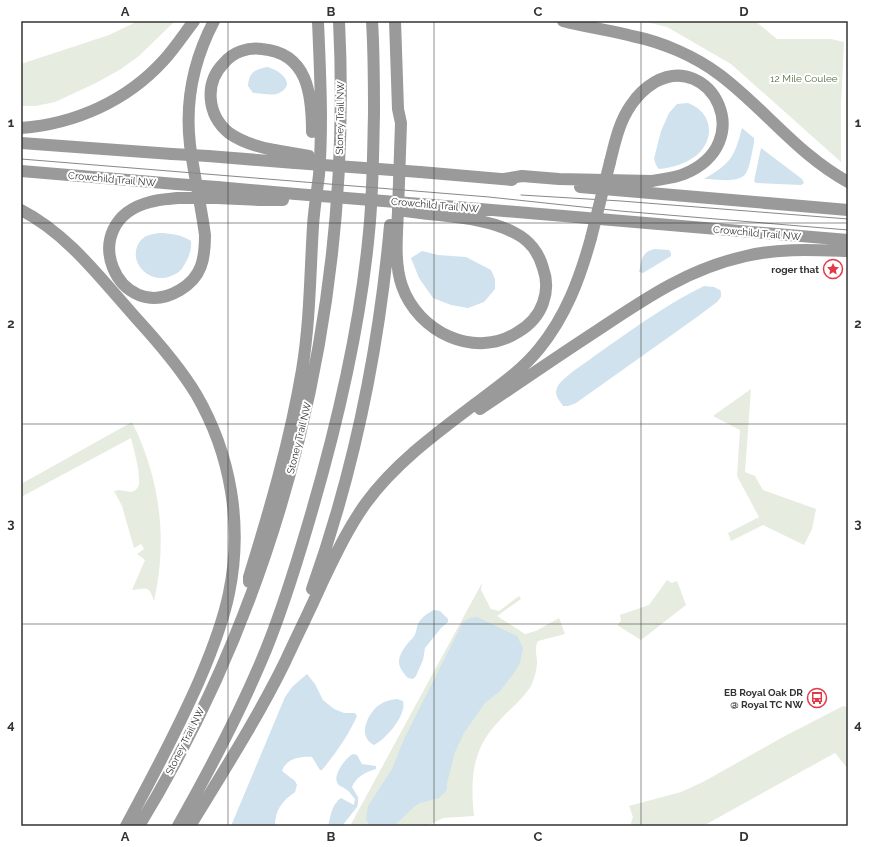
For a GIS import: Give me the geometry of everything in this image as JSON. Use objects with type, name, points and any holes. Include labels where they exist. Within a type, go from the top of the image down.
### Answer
[{"type":"highway","points":[[21,128],[41,126],[75,118],[114,100],[133,88],[164,60],[194,21]]},
{"type":"highway","points":[[214,21],[197,62],[190,97],[190,147],[205,236],[204,259],[201,268],[189,284],[174,294],[158,297],[137,294],[120,281],[109,257],[109,242],[114,229],[123,216],[138,206],[160,199],[178,198],[217,193]]},
{"type":"highway","points":[[250,599],[249,577],[266,522],[289,434],[302,370],[309,307],[313,224],[319,175],[320,113],[318,21]]},
{"type":"highway","name":"Stoney Trail NW","points":[[139,826],[176,761],[204,704],[250,599],[267,549],[299,439],[324,318],[335,233],[340,155],[341,70],[339,21]]},
{"type":"highway","points":[[178,826],[206,778],[228,735],[260,663],[291,580],[324,472],[349,364],[361,296],[369,231],[373,157],[374,52],[372,21]]},
{"type":"highway","points":[[280,670],[313,588],[329,537],[360,424],[370,376],[385,278],[392,196],[398,109],[395,21]]},
{"type":"highway","points":[[563,21],[634,36],[663,45],[696,60],[720,75],[825,169],[848,182]]},
{"type":"highway","points":[[313,224],[311,216],[312,116],[308,90],[303,75],[296,64],[285,54],[273,50],[256,48],[241,51],[224,62],[213,81],[210,95],[213,110],[218,121],[237,138],[254,146],[274,150],[343,161],[354,167]]},
{"type":"highway","points":[[190,826],[236,750],[280,670],[347,533],[374,494],[387,478],[435,433],[507,379],[529,360],[556,325],[572,295],[579,277],[590,238],[610,162],[620,127],[630,105],[642,92],[656,81],[664,78],[679,76],[696,81],[711,92],[719,104],[723,124],[717,147],[706,161],[685,174],[652,181],[558,179],[522,176],[504,179]]},
{"type":"highway","points":[[398,109],[401,123],[396,252],[402,285],[406,296],[414,308],[433,328],[464,342],[475,343],[499,341],[508,338],[522,330],[536,317],[545,295],[546,278],[542,263],[534,249],[529,244],[516,234],[492,225],[421,209]]},
{"type":"highway","points":[[21,143],[420,172],[848,210]]},
{"type":"highway","name":"Crowchild Trail NW","points":[[21,171],[176,184],[217,193],[296,197],[325,196],[390,202],[405,211],[421,209],[848,240]]},
{"type":"highway","points":[[21,210],[39,220],[72,247],[161,346],[177,366],[196,395],[213,428],[224,458],[230,484],[233,506],[234,544],[232,579],[224,617],[215,643],[186,712],[159,766],[126,826]]},
{"type":"highway","points":[[403,462],[574,345],[675,281],[707,268],[747,256],[792,250],[848,251]]},
{"type":"green space","points":[[138,21],[175,21],[139,56],[121,69],[96,83],[55,102],[36,106],[21,106],[21,64],[109,35]]},
{"type":"green space","name":"12 Mile Coulee","points":[[643,21],[755,21],[777,39],[831,39],[844,42],[841,104],[841,162],[731,64],[667,27]]},
{"type":"green space","points":[[751,389],[745,472],[755,476],[763,490],[816,509],[812,529],[804,545],[763,525],[731,541],[728,533],[759,517],[737,476],[740,430],[713,416]]},
{"type":"green space","points":[[132,422],[142,443],[149,465],[159,510],[161,532],[160,555],[154,601],[151,592],[147,589],[132,590],[145,560],[137,554],[144,549],[141,544],[134,548],[122,506],[114,491],[119,490],[131,492],[135,490],[139,483],[138,467],[131,438],[21,497],[21,484]]},
{"type":"green space","points":[[667,580],[672,583],[677,581],[686,605],[641,640],[617,625],[621,621],[620,615],[649,605]]},
{"type":"green space","points":[[482,583],[481,590],[491,609],[499,611],[519,596],[521,599],[497,616],[525,634],[536,631],[559,618],[565,634],[538,641],[536,649],[537,662],[531,686],[491,731],[478,753],[472,789],[474,816],[443,818],[427,826],[350,826]]},
{"type":"green space","points":[[843,706],[847,707],[848,709],[848,769],[835,753],[703,826],[630,826],[633,817],[629,806],[681,792],[703,782],[783,737]]},
{"type":"water","points":[[267,67],[276,70],[284,76],[287,84],[285,88],[281,92],[275,94],[253,93],[248,86],[251,75],[259,69]]},
{"type":"water","points":[[688,103],[696,107],[706,119],[709,126],[707,141],[697,155],[684,163],[669,168],[659,169],[654,159],[661,131],[669,113],[677,104]]},
{"type":"water","points":[[742,128],[754,138],[751,159],[746,173],[738,179],[733,180],[704,179],[726,164],[730,159],[734,153]]},
{"type":"water","points":[[761,148],[802,179],[804,183],[801,185],[756,183],[754,181]]},
{"type":"water","points":[[159,233],[167,233],[184,237],[191,241],[189,255],[182,269],[171,276],[162,278],[147,274],[137,262],[136,254],[137,246],[142,239]]},
{"type":"water","points":[[650,250],[669,250],[671,256],[643,273],[639,272],[645,254]]},
{"type":"water","points":[[422,251],[438,255],[466,257],[491,270],[495,279],[495,289],[484,302],[468,308],[451,305],[433,298],[419,278],[411,258]]},
{"type":"water","points":[[704,286],[714,287],[720,290],[721,297],[717,302],[576,403],[563,406],[557,397],[556,392],[561,382],[569,375],[647,319]]},
{"type":"water","points":[[434,610],[440,611],[448,619],[448,622],[441,628],[425,648],[423,660],[416,676],[413,679],[408,678],[399,665],[400,657],[404,648],[415,635],[421,619]]},
{"type":"water","points":[[477,617],[517,636],[523,648],[520,663],[500,691],[485,703],[464,733],[455,752],[447,783],[447,790],[439,798],[420,803],[415,806],[394,826],[369,825],[366,819],[368,806],[392,769],[404,739],[463,622],[470,618]]},
{"type":"water","points":[[307,674],[315,684],[323,700],[334,709],[344,713],[355,713],[357,716],[350,730],[322,770],[320,770],[312,757],[294,759],[284,767],[282,771],[295,781],[297,785],[295,792],[280,806],[276,815],[275,826],[231,826],[285,697],[292,687]]},
{"type":"water","points":[[397,699],[403,701],[402,713],[399,719],[390,732],[374,745],[366,737],[365,731],[371,714],[379,705]]},
{"type":"water","points":[[353,754],[357,755],[362,764],[376,766],[376,769],[361,775],[354,783],[352,787],[358,797],[357,807],[342,826],[328,826],[333,807],[341,798],[354,805],[355,799],[347,790],[338,784],[336,779],[341,766]]},
{"type":"tram line","points":[[21,159],[489,197],[620,211],[848,230]]},
{"type":"tram line","points":[[521,195],[621,201],[848,219]]},
{"type":"place","name":"roger that","points":[[833,269]]},
{"type":"place","name":"EB Royal Oak DR @ Royal TC NW","points":[[817,698]]}]
